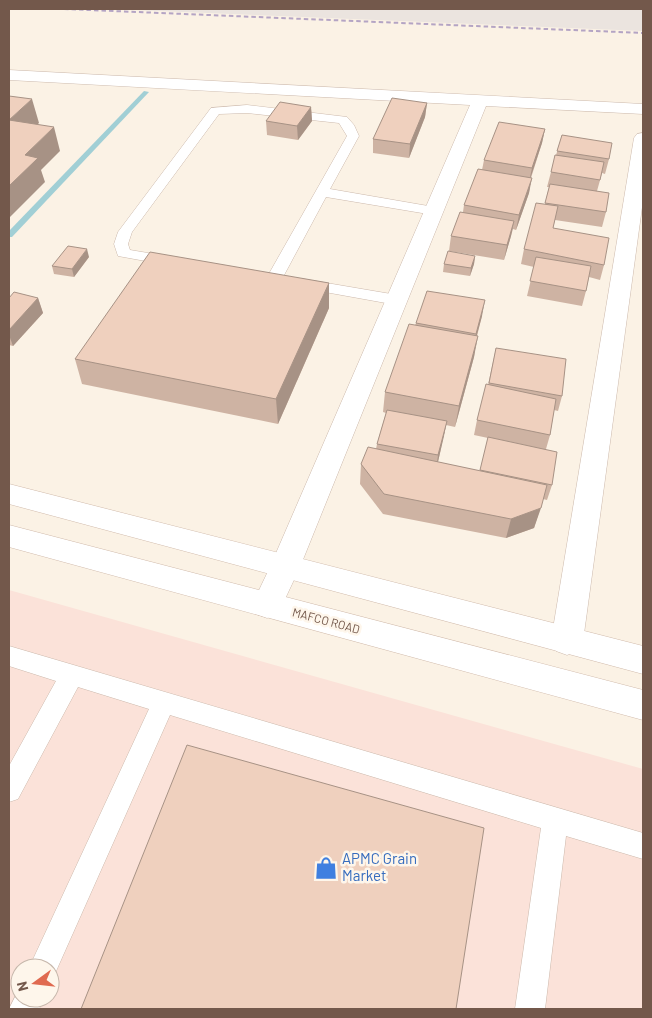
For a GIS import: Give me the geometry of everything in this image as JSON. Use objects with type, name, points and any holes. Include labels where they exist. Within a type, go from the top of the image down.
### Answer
[{"type":"street","points":[[9,76],[232,86],[643,109]]},
{"type":"street","points":[[267,605],[285,567],[480,101]]},
{"type":"street","points":[[567,641],[643,138]]},
{"type":"street","points":[[9,494],[643,660]]},
{"type":"street","name":"MAFCO ROAD","points":[[9,536],[643,705]]},
{"type":"lane","points":[[189,264],[123,253],[120,244],[125,232],[215,111],[247,109],[343,120],[348,125],[353,136],[274,279]]},
{"type":"lane","points":[[322,192],[434,211]]},
{"type":"lane","points":[[256,276],[397,300]]},
{"type":"lane","points":[[9,656],[643,846]]},
{"type":"lane","points":[[9,790],[72,675]]},
{"type":"lane","points":[[48,958],[164,703]]},
{"type":"lane","points":[[530,1009],[555,819]]},
{"type":"shaded area","points":[[110,9],[643,9],[643,31]]},
{"type":"shaded area","name":"APMC Grain Market","points":[[9,590],[643,769],[643,1009],[9,1009]]},
{"type":"building","points":[[9,96],[32,99],[9,120]]},
{"type":"building","points":[[392,98],[427,103],[410,144],[373,139]]},
{"type":"building","points":[[280,102],[311,107],[297,126],[266,121]]},
{"type":"building","points":[[9,120],[54,127],[25,155],[38,158],[9,186]]},
{"type":"building","points":[[499,122],[545,129],[532,168],[484,160]]},
{"type":"building","points":[[562,135],[612,143],[609,159],[557,151]]},
{"type":"building","points":[[555,155],[604,162],[600,180],[551,172]]},
{"type":"building","points":[[478,169],[532,178],[519,215],[464,205]]},
{"type":"building","points":[[550,184],[609,193],[606,212],[545,203]]},
{"type":"building","points":[[536,203],[558,206],[553,228],[609,238],[604,265],[524,249]]},
{"type":"building","points":[[460,212],[514,221],[507,245],[451,236]]},
{"type":"building","points":[[68,246],[87,249],[72,269],[52,266]]},
{"type":"building","points":[[448,251],[475,256],[471,268],[444,264]]},
{"type":"building","points":[[150,252],[329,283],[276,399],[75,359]]},
{"type":"building","points":[[536,257],[591,266],[586,291],[530,281]]},
{"type":"building","points":[[427,291],[485,300],[476,334],[416,323]]},
{"type":"building","points":[[14,292],[38,298],[9,330],[9,298]]},
{"type":"building","points":[[409,324],[478,336],[459,406],[385,392]]},
{"type":"building","points":[[496,348],[566,359],[562,396],[489,383]]},
{"type":"building","points":[[486,384],[556,399],[550,435],[477,420]]},
{"type":"building","points":[[387,410],[447,421],[438,455],[377,444]]},
{"type":"building","points":[[488,437],[557,452],[552,485],[480,470]]},
{"type":"building","points":[[368,447],[547,485],[541,508],[511,519],[384,494],[361,464]]},
{"type":"building","points":[[187,745],[484,828],[456,1009],[81,1009]]},
{"type":"waterway","points":[[9,235],[146,92]]},
{"type":"railway","points":[[64,9],[643,33]]},
{"type":"place","name":"APMC Grain Market","points":[[326,868]]}]
